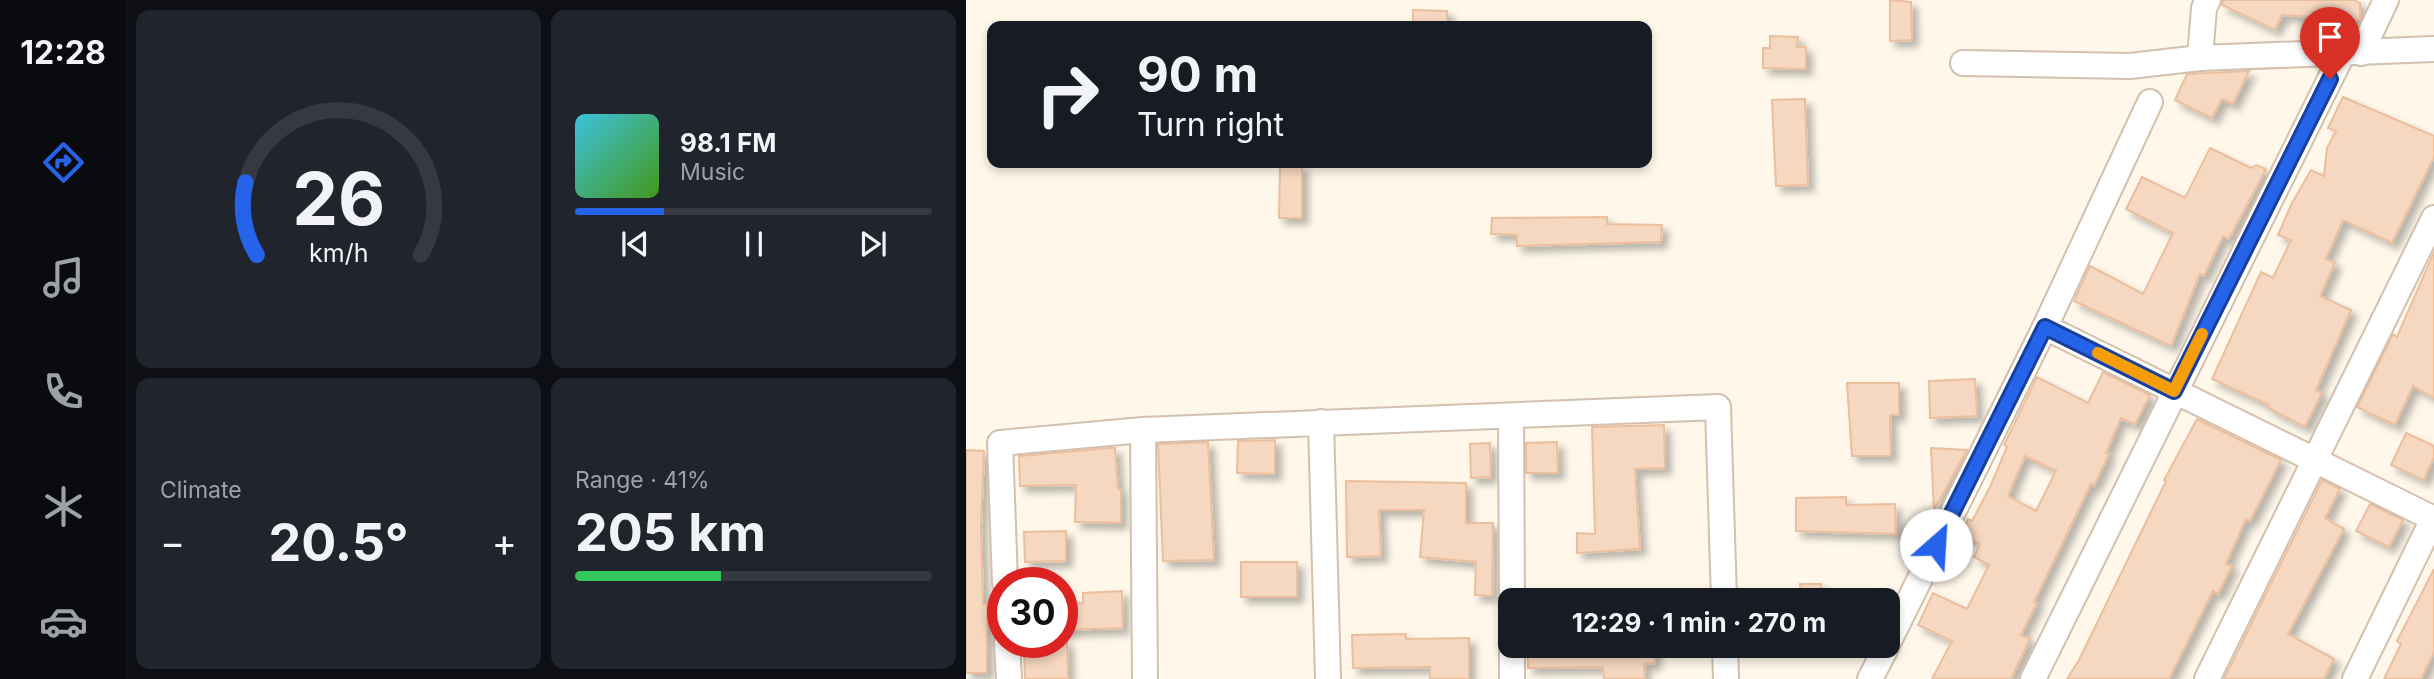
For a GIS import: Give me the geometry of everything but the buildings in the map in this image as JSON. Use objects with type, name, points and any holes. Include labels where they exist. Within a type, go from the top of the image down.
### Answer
[{"type":"street","points":[[2200,58],[2204,8],[2208,0]]},
{"type":"street","points":[[2033,679],[2174,391],[2352,54],[2386,0]]},
{"type":"street","points":[[1963,63],[2130,66],[2200,58],[2434,49]]},
{"type":"street","points":[[1900,620],[2045,327],[2150,102]]},
{"type":"street","points":[[2207,679],[2434,218]]},
{"type":"street","points":[[2045,327],[2434,518],[2355,679]]},
{"type":"street","points":[[1004,567],[1000,443],[1143,430],[1718,407],[1724,588]]},
{"type":"street","points":[[1511,417],[1512,588]]},
{"type":"street","points":[[1321,422],[1328,679]]},
{"type":"street","points":[[1143,430],[1145,679]]},
{"type":"street","points":[[1008,658],[1009,679]]},
{"type":"street","points":[[1512,658],[1513,679]]},
{"type":"street","points":[[1725,658],[1726,679]]},
{"type":"street","points":[[1870,679],[1881,658]]},
{"type":"slow traffic","points":[[2098,353],[2174,391],[2202,334]]},
{"type":"route","points":[[1936,545],[2045,327],[2174,391],[2330,79]]}]
